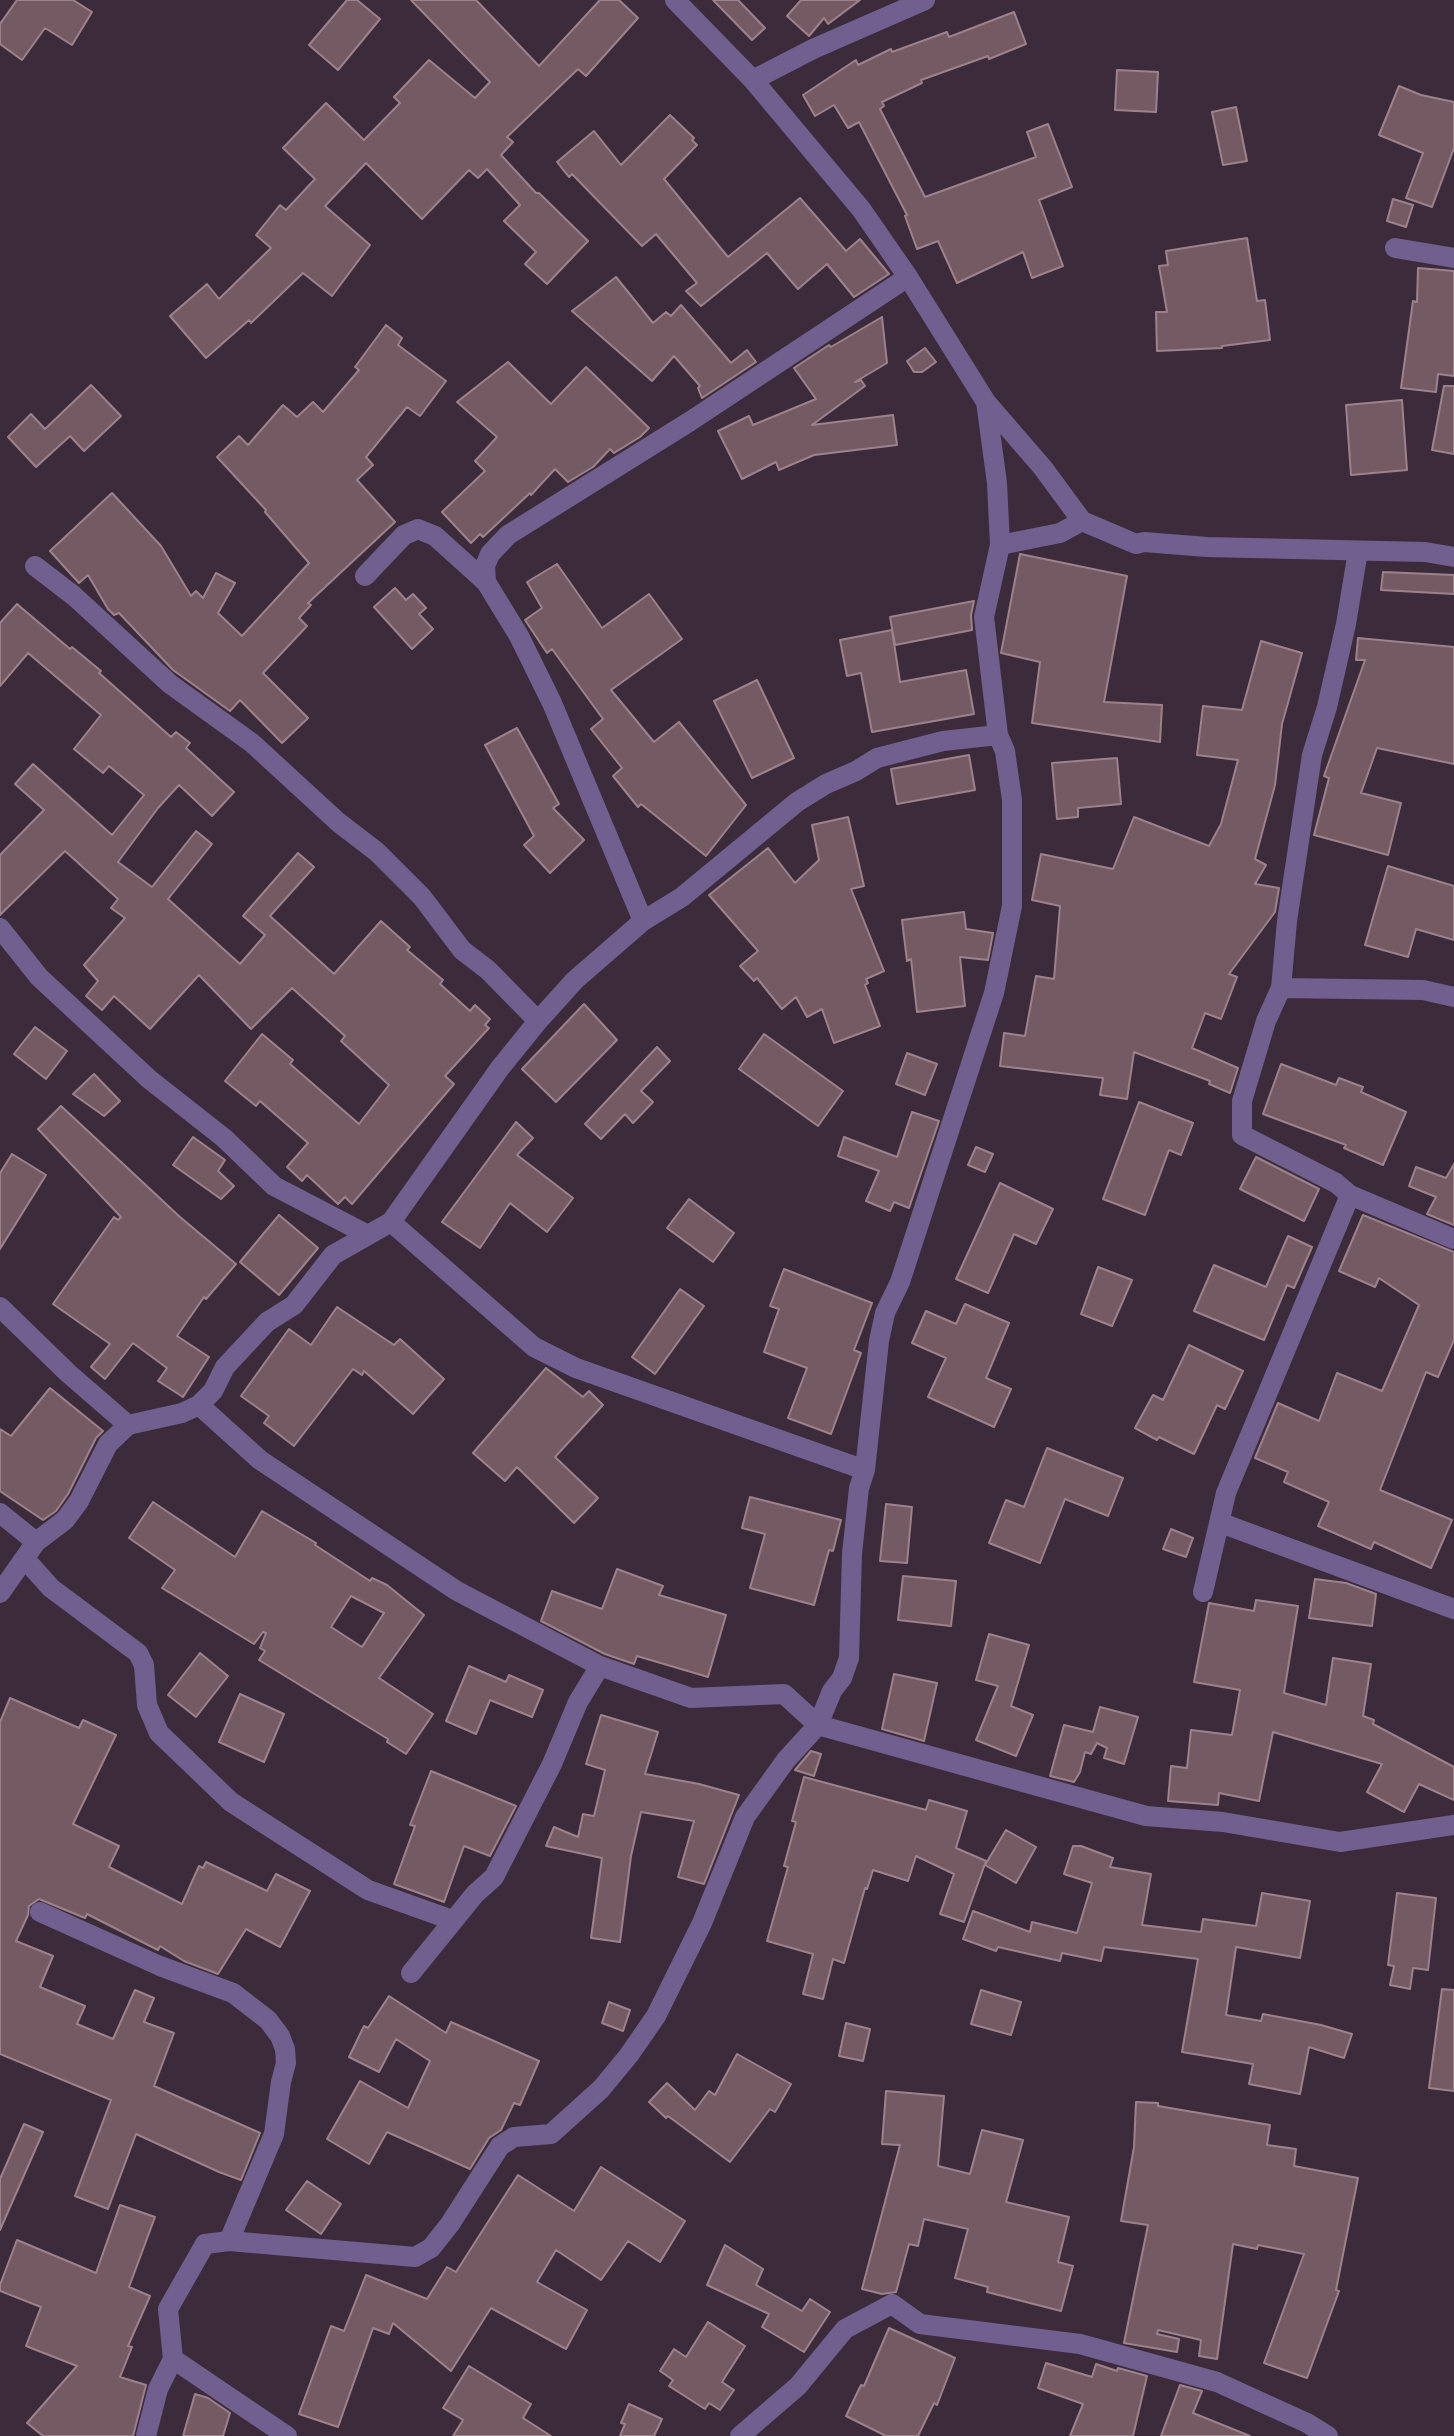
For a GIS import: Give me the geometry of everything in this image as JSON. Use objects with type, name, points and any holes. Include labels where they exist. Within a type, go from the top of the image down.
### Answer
[{"type":"street","points":[[675,0],[753,80],[861,209],[908,277],[986,402],[1043,468],[1082,521],[1136,544],[1425,552],[1454,557]]},
{"type":"street","points":[[753,80],[813,49],[925,0]]},
{"type":"street","points":[[1395,248],[1454,258]]},
{"type":"street","points":[[486,582],[485,566],[490,554],[508,535],[689,422],[908,277]]},
{"type":"street","points":[[146,2436],[158,2389],[173,2359],[168,2309],[205,2244],[229,2241],[415,2257],[431,2248],[450,2224],[500,2146],[514,2137],[551,2134],[601,2089],[656,2016],[702,1923],[745,1817],[786,1760],[818,1725],[849,1658],[852,1554],[885,1313],[900,1282],[994,993],[1012,906],[1012,800],[1005,751],[998,735],[984,617],[1000,545],[997,483],[986,402]]},
{"type":"street","points":[[1000,545],[1060,533],[1082,521]]},
{"type":"street","points":[[365,576],[404,535],[418,529],[435,536],[486,582],[519,636],[552,703],[643,921]]},
{"type":"street","points":[[1358,551],[1346,624],[1327,707],[1312,755],[1287,921],[1281,988],[1266,1021],[1242,1101],[1242,1135],[1336,1183],[1350,1195],[1454,1239]]},
{"type":"street","points":[[35,566],[74,596],[170,684],[252,743],[338,822],[377,852],[422,897],[462,950],[488,970],[538,1021]]},
{"type":"street","points":[[0,1593],[31,1550],[65,1520],[79,1501],[108,1444],[128,1425],[182,1413],[199,1405],[213,1391],[225,1367],[267,1322],[294,1305],[333,1255],[391,1222],[482,1093],[538,1021],[575,980],[643,921],[682,897],[797,802],[826,784],[877,758],[943,741],[998,735]]},
{"type":"street","points":[[0,928],[48,986],[149,1079],[224,1138],[274,1186],[368,1235]]},
{"type":"street","points":[[1281,988],[1423,990],[1454,997]]},
{"type":"street","points":[[1203,1592],[1226,1493],[1350,1195]]},
{"type":"street","points":[[391,1222],[534,1347],[576,1368],[865,1470]]},
{"type":"street","points":[[0,1307],[68,1373],[128,1425]]},
{"type":"street","points":[[199,1405],[260,1460],[457,1591],[600,1666],[691,1698],[784,1694],[818,1725],[1146,1816],[1223,1822],[1340,1842],[1454,1825]]},
{"type":"street","points":[[0,1513],[31,1550],[51,1588],[138,1653],[144,1665],[147,1705],[159,1733],[231,1802],[368,1890],[452,1920]]},
{"type":"street","points":[[1221,1523],[1454,1609]]},
{"type":"street","points":[[411,1973],[452,1920],[494,1877],[552,1764],[578,1702],[600,1666]]},
{"type":"street","points":[[40,1912],[160,1966],[233,1993],[260,2013],[280,2036],[286,2063],[274,2134],[229,2241]]},
{"type":"street","points":[[740,2436],[798,2386],[845,2329],[892,2304],[920,2324],[1080,2344],[1217,2382],[1307,2423],[1328,2436]]},
{"type":"street","points":[[173,2359],[287,2436]]},
{"type":"building","points":[[17,0],[73,0],[92,12],[72,45],[45,28],[22,60],[0,44],[0,24]]},
{"type":"building","points":[[347,0],[357,0],[380,19],[338,70],[309,45]]},
{"type":"building","points":[[411,0],[476,0],[539,66],[600,0],[619,0],[638,18],[586,76],[578,69],[507,137],[513,142],[501,155],[536,193],[588,241],[547,284],[525,264],[536,252],[504,221],[520,205],[487,169],[478,178],[469,170],[422,219],[366,163],[325,206],[370,245],[332,296],[303,273],[251,323],[249,320],[206,358],[170,316],[207,284],[219,299],[271,248],[256,235],[280,205],[286,210],[315,179],[283,148],[326,103],[364,140],[400,103],[394,97],[429,60],[475,98],[490,82]]},
{"type":"building","points":[[713,0],[738,0],[765,28],[752,40]]},
{"type":"building","points":[[801,0],[860,0],[828,24],[824,18],[809,36],[787,16]]},
{"type":"building","points":[[1014,12],[1026,44],[921,80],[922,83],[882,102],[884,106],[880,109],[925,197],[1036,157],[1027,132],[1048,124],[1072,187],[1039,200],[1063,266],[1032,278],[1023,252],[957,283],[938,241],[917,249],[907,215],[859,122],[848,128],[834,105],[815,116],[803,95],[856,60],[858,65],[891,49],[892,52],[947,32],[949,37]]},
{"type":"building","points":[[1117,70],[1158,72],[1156,112],[1115,110]]},
{"type":"building","points":[[1399,86],[1421,95],[1454,102],[1454,148],[1432,207],[1406,198],[1423,153],[1379,135]]},
{"type":"building","points":[[1236,107],[1247,161],[1223,165],[1212,112]]},
{"type":"building","points":[[670,115],[694,138],[692,140],[697,145],[664,179],[728,257],[800,198],[846,251],[860,239],[889,274],[854,297],[827,264],[798,289],[767,253],[701,306],[686,291],[697,283],[656,234],[642,246],[557,162],[594,131],[621,165]]},
{"type":"building","points":[[1393,199],[1413,205],[1406,227],[1387,221]]},
{"type":"building","points":[[1247,238],[1257,301],[1265,300],[1270,340],[1222,348],[1157,351],[1156,312],[1167,312],[1159,266],[1168,265],[1166,251]]},
{"type":"building","points":[[1418,268],[1454,271],[1454,376],[1438,374],[1436,392],[1401,388],[1413,301],[1417,302]]},
{"type":"building","points":[[616,277],[653,323],[666,312],[671,316],[681,305],[731,363],[747,350],[756,362],[702,398],[700,386],[674,356],[652,381],[572,311]]},
{"type":"building","points":[[882,317],[887,363],[855,382],[861,380],[865,386],[812,425],[893,415],[897,445],[814,455],[779,470],[776,462],[742,479],[718,431],[749,416],[753,425],[816,399],[794,368]]},
{"type":"building","points":[[386,325],[402,338],[398,345],[446,381],[420,416],[407,407],[366,457],[373,465],[357,480],[395,522],[308,603],[311,605],[299,618],[307,626],[263,673],[308,718],[282,743],[240,700],[230,711],[173,670],[119,613],[114,615],[108,609],[88,575],[79,583],[50,551],[112,493],[161,546],[191,596],[196,591],[203,598],[216,573],[235,583],[218,613],[242,636],[309,563],[217,457],[239,436],[248,445],[283,405],[297,417],[313,402],[323,412],[359,370],[355,367]]},
{"type":"building","points":[[925,348],[936,362],[922,372],[914,372],[907,361]]},
{"type":"building","points":[[508,362],[551,404],[586,367],[649,428],[614,453],[610,449],[593,467],[568,482],[555,469],[531,495],[483,537],[480,534],[471,543],[442,512],[485,471],[475,461],[497,437],[457,402]]},
{"type":"building","points":[[91,385],[121,416],[84,451],[70,436],[36,467],[8,437],[31,414],[45,429]]},
{"type":"building","points":[[1444,386],[1454,386],[1454,454],[1432,450]]},
{"type":"building","points":[[1402,400],[1407,470],[1351,475],[1346,405]]},
{"type":"building","points":[[1020,554],[1127,576],[1104,702],[1162,705],[1160,742],[1032,723],[1040,662],[1001,653]]},
{"type":"building","points":[[557,564],[602,628],[649,594],[682,639],[611,690],[654,742],[679,722],[746,805],[706,856],[641,804],[638,807],[613,776],[622,768],[591,729],[603,719],[552,649],[547,653],[525,620],[542,608],[527,582]]},
{"type":"building","points":[[1383,572],[1454,575],[1454,594],[1381,590]]},
{"type":"building","points":[[395,588],[406,600],[413,594],[426,608],[419,614],[433,629],[412,649],[374,607]]},
{"type":"building","points":[[974,601],[972,630],[895,645],[890,617]]},
{"type":"building","points":[[17,604],[101,671],[99,673],[171,737],[176,732],[190,743],[186,748],[234,792],[212,816],[179,785],[118,862],[152,887],[196,831],[212,844],[168,899],[240,964],[265,935],[243,916],[298,853],[314,867],[270,916],[334,974],[381,921],[410,947],[407,950],[443,980],[440,984],[470,1011],[475,1005],[490,1019],[485,1025],[489,1028],[445,1076],[454,1084],[352,1204],[345,1197],[338,1204],[307,1175],[302,1181],[287,1167],[308,1143],[260,1101],[256,1106],[225,1081],[262,1034],[293,1060],[290,1064],[359,1124],[389,1085],[341,1041],[345,1036],[292,988],[251,1029],[199,975],[150,1029],[114,996],[102,1010],[86,996],[98,981],[84,965],[125,918],[111,908],[118,899],[65,851],[0,915],[0,855],[44,810],[15,784],[33,764],[112,835],[144,795],[109,766],[103,773],[74,749],[101,715],[28,653],[0,686],[0,623]]},
{"type":"building","points":[[892,630],[900,682],[966,670],[974,714],[872,732],[861,673],[847,676],[840,640]]},
{"type":"building","points":[[1358,638],[1454,647],[1454,764],[1377,748],[1361,793],[1401,803],[1388,855],[1314,835],[1329,778],[1324,776],[1365,660],[1356,660]]},
{"type":"building","points":[[1261,641],[1302,653],[1282,724],[1275,785],[1255,859],[1266,865],[1255,884],[1279,888],[1275,912],[1229,974],[1237,977],[1221,1019],[1205,1013],[1192,1048],[1238,1068],[1230,1093],[1209,1084],[1210,1081],[1134,1052],[1127,1099],[1100,1095],[1103,1078],[1000,1066],[1004,1033],[1025,1036],[1036,976],[1054,979],[1060,906],[1032,900],[1041,854],[1113,869],[1134,817],[1209,846],[1221,824],[1238,760],[1197,755],[1203,706],[1242,710]]},
{"type":"building","points":[[757,680],[794,758],[752,778],[714,701]]},
{"type":"building","points":[[517,728],[559,804],[553,808],[584,840],[550,873],[524,845],[534,836],[485,745]]},
{"type":"building","points":[[969,755],[975,790],[897,804],[891,769]]},
{"type":"building","points":[[1117,758],[1121,804],[1078,808],[1078,817],[1057,819],[1052,763]]},
{"type":"building","points":[[848,817],[864,886],[851,889],[884,971],[866,979],[868,983],[865,985],[880,1026],[834,1043],[822,1009],[807,1017],[796,997],[782,1009],[757,978],[754,981],[740,966],[758,951],[709,895],[768,848],[795,883],[819,860],[812,825]]},
{"type":"building","points":[[1388,866],[1454,886],[1454,940],[1416,929],[1408,957],[1365,945]]},
{"type":"building","points":[[964,912],[966,929],[993,933],[988,960],[960,957],[965,1006],[917,1012],[911,959],[907,961],[902,920]]},
{"type":"building","points":[[584,1004],[617,1040],[556,1102],[522,1069]]},
{"type":"building","points":[[35,1027],[67,1051],[46,1079],[14,1054]]},
{"type":"building","points":[[764,1034],[843,1091],[818,1126],[739,1069]]},
{"type":"building","points":[[657,1047],[670,1061],[641,1091],[653,1102],[633,1123],[625,1114],[601,1139],[585,1124]]},
{"type":"building","points":[[907,1053],[937,1064],[925,1095],[896,1084]]},
{"type":"building","points":[[1281,1064],[1336,1085],[1339,1078],[1363,1087],[1361,1092],[1406,1112],[1383,1165],[1344,1148],[1346,1145],[1263,1114]]},
{"type":"building","points":[[94,1074],[120,1101],[104,1116],[73,1094]]},
{"type":"building","points":[[1139,1102],[1193,1123],[1181,1155],[1169,1150],[1145,1215],[1103,1199]]},
{"type":"building","points":[[61,1106],[180,1217],[236,1264],[206,1299],[204,1297],[177,1336],[209,1357],[183,1397],[158,1381],[167,1368],[133,1343],[105,1379],[91,1367],[110,1344],[53,1304],[114,1217],[118,1220],[121,1217],[38,1129]]},
{"type":"building","points":[[912,1112],[939,1121],[909,1208],[894,1202],[890,1211],[866,1201],[879,1171],[838,1156],[844,1137],[897,1157]]},
{"type":"building","points":[[516,1122],[533,1138],[517,1155],[573,1198],[547,1232],[510,1203],[480,1248],[442,1222]]},
{"type":"building","points":[[193,1137],[225,1160],[218,1171],[234,1186],[221,1199],[173,1165]]},
{"type":"building","points":[[976,1147],[993,1154],[985,1172],[968,1165]]},
{"type":"building","points":[[12,1154],[46,1175],[0,1249],[0,1173]]},
{"type":"building","points":[[1256,1157],[1319,1189],[1304,1221],[1240,1189]]},
{"type":"building","points":[[1454,1164],[1454,1225],[1427,1214],[1436,1197],[1409,1186],[1416,1167],[1446,1178]]},
{"type":"building","points":[[1000,1183],[1053,1209],[1036,1244],[1014,1234],[988,1293],[956,1279]]},
{"type":"building","points":[[689,1199],[734,1233],[713,1262],[667,1228]]},
{"type":"building","points":[[279,1215],[318,1248],[279,1295],[240,1262]]},
{"type":"building","points":[[1363,1215],[1454,1252],[1454,1340],[1438,1377],[1426,1372],[1380,1490],[1452,1520],[1431,1568],[1374,1542],[1371,1549],[1318,1526],[1329,1502],[1284,1482],[1288,1472],[1255,1458],[1278,1403],[1319,1421],[1337,1373],[1382,1391],[1419,1305],[1379,1278],[1375,1287],[1339,1271]]},
{"type":"building","points":[[1288,1236],[1312,1247],[1294,1288],[1287,1285],[1264,1340],[1194,1311],[1214,1265],[1266,1287]]},
{"type":"building","points":[[1098,1267],[1132,1280],[1112,1326],[1081,1314]]},
{"type":"building","points":[[784,1269],[872,1303],[854,1350],[861,1353],[831,1434],[788,1418],[807,1368],[764,1352],[779,1309],[770,1306]]},
{"type":"building","points":[[680,1289],[704,1306],[655,1374],[632,1357]]},
{"type":"building","points":[[965,1304],[1009,1323],[986,1378],[1011,1389],[994,1427],[928,1397],[946,1358],[912,1343],[926,1311],[956,1324]]},
{"type":"building","points":[[337,1307],[394,1345],[400,1339],[444,1379],[413,1414],[364,1371],[362,1375],[353,1369],[294,1446],[264,1423],[269,1416],[241,1396],[289,1329],[311,1345]]},
{"type":"building","points":[[1189,1345],[1243,1371],[1225,1409],[1217,1405],[1194,1454],[1135,1428],[1153,1395],[1163,1400]]},
{"type":"building","points":[[546,1368],[583,1397],[589,1391],[603,1405],[555,1457],[598,1498],[574,1523],[517,1467],[505,1481],[473,1453]]},
{"type":"building","points":[[50,1388],[103,1431],[96,1438],[68,1494],[56,1511],[43,1520],[0,1491],[0,1429],[11,1436]]},
{"type":"building","points":[[1047,1448],[1123,1478],[1108,1516],[1065,1499],[1040,1563],[989,1543],[1006,1500],[1024,1507]]},
{"type":"building","points":[[750,1497],[841,1520],[814,1605],[750,1588],[765,1534],[742,1528]]},
{"type":"building","points":[[153,1502],[235,1557],[262,1511],[316,1543],[370,1581],[372,1578],[387,1585],[424,1615],[379,1678],[433,1714],[406,1754],[387,1742],[388,1739],[259,1660],[265,1651],[260,1648],[266,1633],[263,1632],[254,1644],[162,1588],[175,1570],[129,1538]],"holes":[[[351,1596],[384,1613],[362,1647],[331,1627]]]},
{"type":"building","points":[[886,1504],[912,1507],[907,1563],[880,1561]]},
{"type":"building","points":[[1171,1529],[1193,1538],[1186,1557],[1163,1549]]},
{"type":"building","points":[[617,1569],[663,1586],[659,1595],[726,1615],[708,1677],[637,1656],[634,1664],[605,1654],[541,1621],[552,1591],[602,1609]]},
{"type":"building","points":[[903,1576],[956,1581],[951,1626],[898,1620]]},
{"type":"building","points":[[1315,1579],[1346,1583],[1376,1594],[1372,1626],[1309,1618]]},
{"type":"building","points":[[1256,1600],[1298,1606],[1284,1693],[1326,1705],[1333,1658],[1371,1664],[1363,1716],[1454,1767],[1454,1800],[1419,1784],[1404,1812],[1367,1792],[1382,1764],[1273,1732],[1259,1801],[1219,1793],[1218,1805],[1168,1801],[1171,1766],[1187,1768],[1191,1730],[1232,1735],[1240,1690],[1194,1682],[1209,1603],[1254,1611]]},
{"type":"building","points":[[989,1634],[1029,1645],[1011,1706],[1033,1715],[1016,1756],[976,1740],[998,1686],[976,1680]]},
{"type":"building","points":[[200,1653],[228,1676],[196,1717],[168,1695]]},
{"type":"building","points":[[469,1666],[506,1682],[509,1675],[543,1690],[532,1717],[490,1700],[476,1734],[446,1721]]},
{"type":"building","points":[[894,1674],[937,1683],[924,1741],[882,1729]]},
{"type":"building","points":[[240,1694],[284,1714],[264,1762],[219,1742]]},
{"type":"building","points":[[10,1698],[79,1728],[83,1720],[116,1735],[73,1824],[119,1846],[109,1867],[182,1904],[199,1866],[203,1868],[206,1862],[267,1891],[276,1874],[310,1891],[280,1947],[246,1929],[218,1974],[184,1961],[160,1946],[158,1950],[87,1914],[85,1918],[39,1899],[29,1906],[16,1941],[53,1956],[40,1987],[85,2006],[77,2024],[113,2039],[135,1990],[154,1998],[144,2022],[174,2033],[154,2086],[260,2133],[241,2180],[136,2134],[108,2209],[75,2196],[111,2100],[0,2054],[0,1722]]},
{"type":"building","points":[[1100,1707],[1138,1717],[1124,1764],[1104,1758],[1107,1748],[1097,1743],[1091,1754],[1085,1752],[1074,1782],[1050,1776],[1064,1725],[1093,1732]]},
{"type":"building","points":[[601,1715],[658,1732],[645,1774],[739,1795],[704,1884],[678,1877],[694,1821],[641,1812],[631,1856],[620,1942],[591,1938],[602,1858],[546,1846],[554,1827],[578,1837],[583,1814],[594,1816],[605,1770],[586,1764]]},
{"type":"building","points":[[811,1751],[821,1754],[814,1776],[795,1770]]},
{"type":"building","points":[[431,1771],[516,1806],[490,1856],[464,1846],[444,1902],[394,1884],[415,1826],[410,1825]]},
{"type":"building","points":[[804,1777],[926,1810],[929,1800],[967,1811],[956,1848],[986,1861],[964,1922],[940,1914],[954,1874],[916,1856],[908,1881],[873,1870],[844,1963],[833,1959],[823,1999],[803,1994],[813,1954],[767,1941],[788,1867],[784,1866],[796,1822],[792,1821]]},
{"type":"building","points":[[1006,1830],[1036,1847],[1016,1883],[985,1865]]},
{"type":"building","points":[[1073,1846],[1113,1858],[1110,1867],[1151,1874],[1142,1925],[1201,1932],[1203,1919],[1256,1926],[1262,1893],[1310,1901],[1300,1958],[1236,1947],[1226,2015],[1261,2021],[1263,2014],[1352,2034],[1344,2058],[1309,2047],[1300,2094],[1249,2084],[1253,2064],[1182,2052],[1198,1959],[1104,1947],[1101,1961],[1062,1953],[1060,1961],[998,1947],[996,1951],[963,1939],[973,1911],[1030,1932],[1032,1922],[1077,1933],[1092,1883],[1064,1874]]},
{"type":"building","points":[[1397,1893],[1436,1898],[1428,1970],[1413,1968],[1410,1989],[1390,1985],[1394,1966],[1388,1965]]},
{"type":"building","points":[[1442,1989],[1454,1990],[1454,2091],[1429,2088]]},
{"type":"building","points":[[981,1990],[1021,2002],[1011,2035],[971,2024]]},
{"type":"building","points":[[389,1996],[446,2033],[451,2022],[539,2061],[520,2105],[514,2103],[501,2130],[489,2138],[470,2169],[387,2132],[369,2164],[327,2139],[360,2081],[408,2108],[430,2061],[396,2039],[379,2072],[349,2057],[364,2026],[368,2028]]},
{"type":"building","points":[[609,2002],[630,2010],[623,2031],[602,2023]]},
{"type":"building","points":[[846,2023],[870,2029],[863,2061],[839,2056]]},
{"type":"building","points":[[737,2054],[791,2084],[775,2112],[770,2109],[730,2162],[668,2116],[666,2118],[649,2102],[667,2083],[695,2110],[709,2091],[715,2095]]},
{"type":"building","points":[[886,2091],[944,2096],[938,2166],[970,2174],[982,2130],[1023,2140],[1006,2202],[1069,2217],[1058,2262],[1073,2266],[1061,2311],[987,2292],[988,2287],[955,2278],[968,2229],[924,2219],[918,2246],[909,2244],[896,2292],[882,2294],[862,2289],[900,2145],[882,2144]]},
{"type":"building","points":[[1136,2102],[1158,2103],[1158,2106],[1270,2125],[1267,2145],[1296,2149],[1294,2166],[1358,2178],[1336,2290],[1339,2291],[1307,2378],[1264,2363],[1304,2254],[1258,2245],[1257,2249],[1233,2244],[1217,2359],[1199,2356],[1201,2340],[1158,2330],[1157,2334],[1179,2339],[1177,2352],[1124,2343],[1148,2225],[1121,2221],[1134,2147]]},
{"type":"building","points":[[24,2124],[43,2132],[0,2230],[0,2179]]},
{"type":"building","points":[[601,2167],[685,2221],[660,2262],[628,2241],[601,2280],[556,2250],[537,2282],[587,2310],[566,2349],[491,2308],[451,2371],[393,2323],[389,2334],[373,2328],[338,2427],[299,2414],[331,2326],[344,2331],[366,2275],[427,2299],[447,2267],[456,2272],[518,2175],[574,2211]]},
{"type":"building","points":[[307,2181],[341,2204],[321,2234],[286,2210]]},
{"type":"building","points":[[120,2205],[155,2217],[129,2287],[150,2296],[128,2346],[132,2347],[120,2377],[146,2385],[133,2436],[43,2436],[27,2423],[77,2366],[26,2346],[41,2307],[0,2291],[0,2285],[17,2240],[96,2273]]},
{"type":"building","points":[[725,2245],[763,2269],[756,2285],[802,2311],[810,2299],[830,2312],[804,2352],[762,2327],[769,2314],[707,2285]]},
{"type":"building","points":[[708,2322],[745,2346],[722,2382],[734,2390],[720,2410],[709,2403],[705,2409],[669,2386],[673,2380],[660,2371],[674,2349],[686,2357]]},
{"type":"building","points":[[889,2328],[955,2358],[937,2405],[934,2403],[918,2436],[886,2436],[846,2416],[861,2385],[864,2386]]},
{"type":"building","points":[[1046,2363],[1092,2377],[1096,2364],[1147,2376],[1133,2436],[1070,2436],[1083,2404],[1038,2388]]},
{"type":"building","points":[[469,2366],[531,2404],[523,2418],[551,2436],[453,2436],[463,2420],[443,2408]]},
{"type":"building","points":[[1180,2385],[1202,2391],[1193,2413],[1250,2436],[1161,2436]]},
{"type":"building","points":[[195,2394],[208,2398],[230,2413],[223,2436],[183,2436]]},
{"type":"building","points":[[629,2404],[662,2419],[654,2436],[620,2436],[625,2424],[621,2423]]}]
